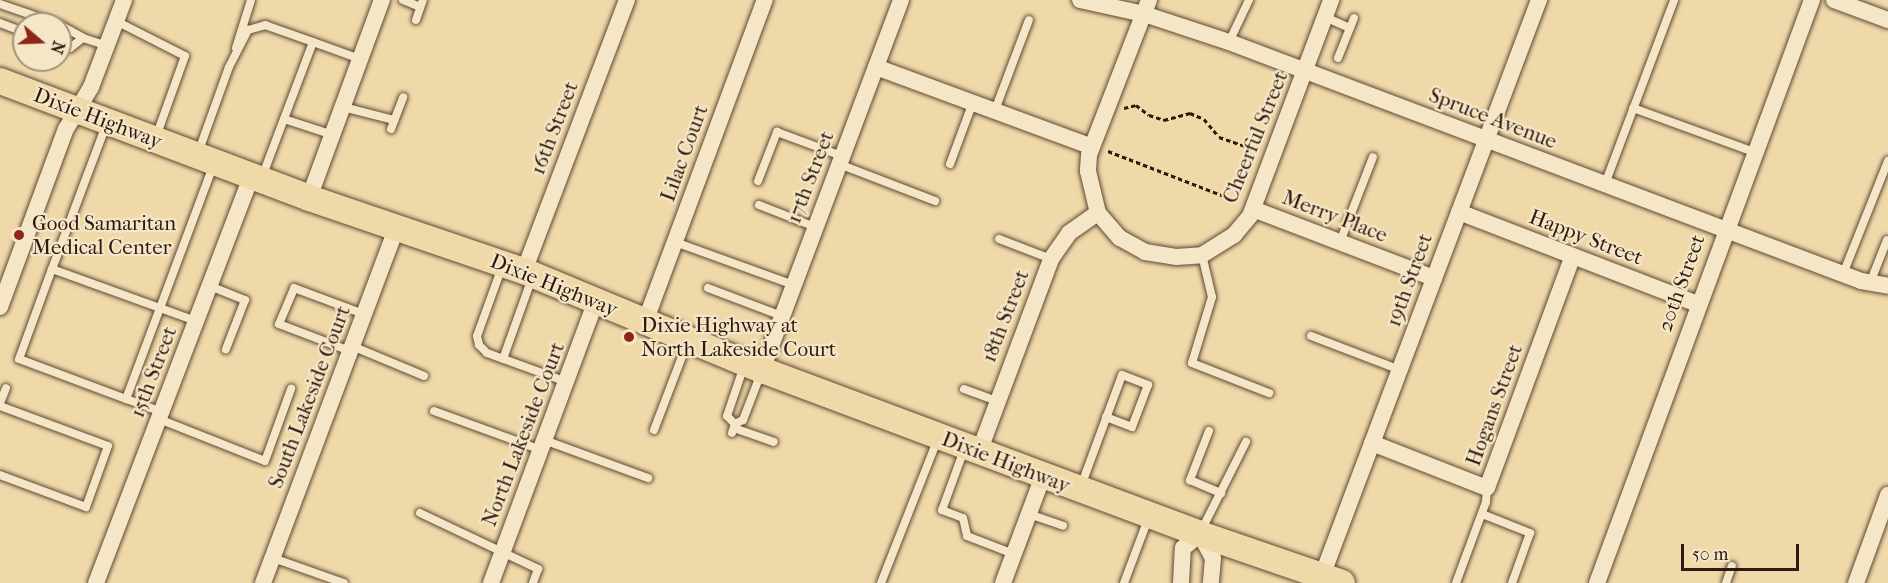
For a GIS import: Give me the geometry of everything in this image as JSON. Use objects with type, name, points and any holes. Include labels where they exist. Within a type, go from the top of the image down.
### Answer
[{"type":"main road","name":"Dixie Highway","points":[[0,82],[256,179],[520,270],[753,367],[1149,516],[1332,580]]},
{"type":"street","points":[[0,307],[76,110],[91,87],[124,0]]},
{"type":"street","points":[[309,198],[382,0]]},
{"type":"street","name":"16th Street","points":[[520,270],[627,0]]},
{"type":"street","name":"Lilac Court","points":[[645,322],[765,0]]},
{"type":"street","name":"17th Street","points":[[753,367],[782,315],[901,0]]},
{"type":"street","name":"Spruce Avenue","points":[[1080,0],[1146,7],[1229,42],[1725,230],[1843,274],[1888,286]]},
{"type":"street","name":"Cheerful Street","points":[[1100,149],[1088,171],[1098,213],[1120,238],[1145,252],[1176,257],[1202,255],[1234,235],[1252,209],[1331,0]]},
{"type":"street","name":"19th Street","points":[[1332,580],[1372,443],[1539,0]]},
{"type":"street","name":"20th Street","points":[[1602,582],[1697,304],[1812,0]]},
{"type":"street","points":[[1834,0],[1888,20]]},
{"type":"street","points":[[876,67],[1100,149],[1146,7]]},
{"type":"street","name":"15th Street","points":[[96,583],[196,321],[256,179]]},
{"type":"street","name":"Merry Place","points":[[1252,209],[1434,278]]},
{"type":"street","name":"Happy Street","points":[[1459,212],[1697,304]]},
{"type":"street","name":"18th Street","points":[[972,449],[997,401],[1051,259],[1070,234],[1098,213]]},
{"type":"street","name":"South Lakeside Court","points":[[263,583],[397,227]]},
{"type":"street","name":"Hogans Street","points":[[1372,443],[1487,488],[1573,256]]},
{"type":"street","name":"North Lakeside Court","points":[[491,583],[596,302]]},
{"type":"street","points":[[1003,583],[1043,476]]},
{"type":"street","points":[[1856,583],[1888,495]]},
{"type":"street","points":[[1181,583],[1183,548],[1200,534],[1213,558],[1211,583]]},
{"type":"lane","points":[[126,399],[160,308],[206,160],[250,0]]},
{"type":"lane","points":[[403,0],[422,3],[416,20]]},
{"type":"lane","points":[[1229,42],[1249,0]]},
{"type":"lane","points":[[1605,184],[1674,0]]},
{"type":"lane","points":[[0,3],[25,12]]},
{"type":"lane","points":[[1325,17],[1350,28]]},
{"type":"lane","points":[[1338,58],[1354,18]]},
{"type":"lane","points":[[995,110],[1029,20]]},
{"type":"lane","points":[[116,21],[185,56],[155,140]]},
{"type":"lane","points":[[235,55],[248,30],[266,25],[360,59]]},
{"type":"lane","points":[[72,32],[106,46]]},
{"type":"lane","points":[[72,46],[83,38]]},
{"type":"lane","points":[[256,179],[284,118],[314,42]]},
{"type":"lane","points":[[343,107],[393,125],[403,97]]},
{"type":"lane","points":[[950,164],[974,102]]},
{"type":"lane","points":[[1634,108],[1754,152]]},
{"type":"lane","points":[[284,118],[333,135]]},
{"type":"lane","points":[[107,122],[19,359],[126,399],[265,461],[291,389]]},
{"type":"lane","points":[[758,181],[777,132],[934,201]]},
{"type":"lane","points":[[1340,242],[1373,157]]},
{"type":"lane","points":[[1843,274],[1888,161]]},
{"type":"lane","points":[[759,205],[816,227]]},
{"type":"lane","points":[[999,239],[1051,259]]},
{"type":"lane","points":[[1870,283],[1887,240]]},
{"type":"lane","points":[[675,242],[794,285]]},
{"type":"lane","points":[[1202,255],[1212,297],[1192,363],[1269,393]]},
{"type":"lane","points":[[52,269],[196,321]]},
{"type":"lane","points":[[520,270],[477,336],[488,353],[567,382]]},
{"type":"lane","points":[[503,359],[520,270]]},
{"type":"lane","points":[[210,286],[245,300],[226,349]]},
{"type":"lane","points":[[364,314],[294,288],[279,324],[424,376]]},
{"type":"lane","points":[[708,288],[782,315]]},
{"type":"lane","points":[[1311,336],[1400,370]]},
{"type":"lane","points":[[654,430],[688,340]]},
{"type":"lane","points":[[753,367],[727,416],[733,428],[774,442]]},
{"type":"lane","points":[[733,428],[743,420],[753,367]]},
{"type":"lane","points":[[1079,490],[1106,417],[1122,375],[1148,385],[1132,427],[1106,417]]},
{"type":"lane","points":[[0,475],[86,507],[108,446],[0,405],[6,388]]},
{"type":"lane","points":[[964,389],[997,401]]},
{"type":"lane","points":[[434,411],[648,478]]},
{"type":"lane","points":[[1209,431],[1190,480],[1221,493]]},
{"type":"lane","points":[[881,583],[939,437]]},
{"type":"lane","points":[[1200,534],[1246,442]]},
{"type":"lane","points":[[972,449],[942,510],[963,518],[967,536],[1014,554]]},
{"type":"lane","points":[[1455,583],[1482,514],[1487,488]]},
{"type":"lane","points":[[420,513],[502,555],[538,569],[533,583]]},
{"type":"lane","points":[[1029,514],[1063,526]]},
{"type":"lane","points":[[1482,514],[1530,532],[1512,583]]},
{"type":"lane","points":[[1124,583],[1149,516]]},
{"type":"lane","points":[[273,558],[344,583]]},
{"type":"lane","points":[[1726,583],[1732,566]]},
{"type":"path","points":[[1124,108],[1136,105],[1149,115],[1164,120],[1190,113],[1204,119],[1219,137],[1248,147]]},
{"type":"path","points":[[1100,149],[1236,201]]},
{"type":"place","name":"Good Samaritan Medical Center","points":[[19,235]]},
{"type":"place","name":"Dixie Highway at North Lakeside Court","points":[[629,337]]}]
